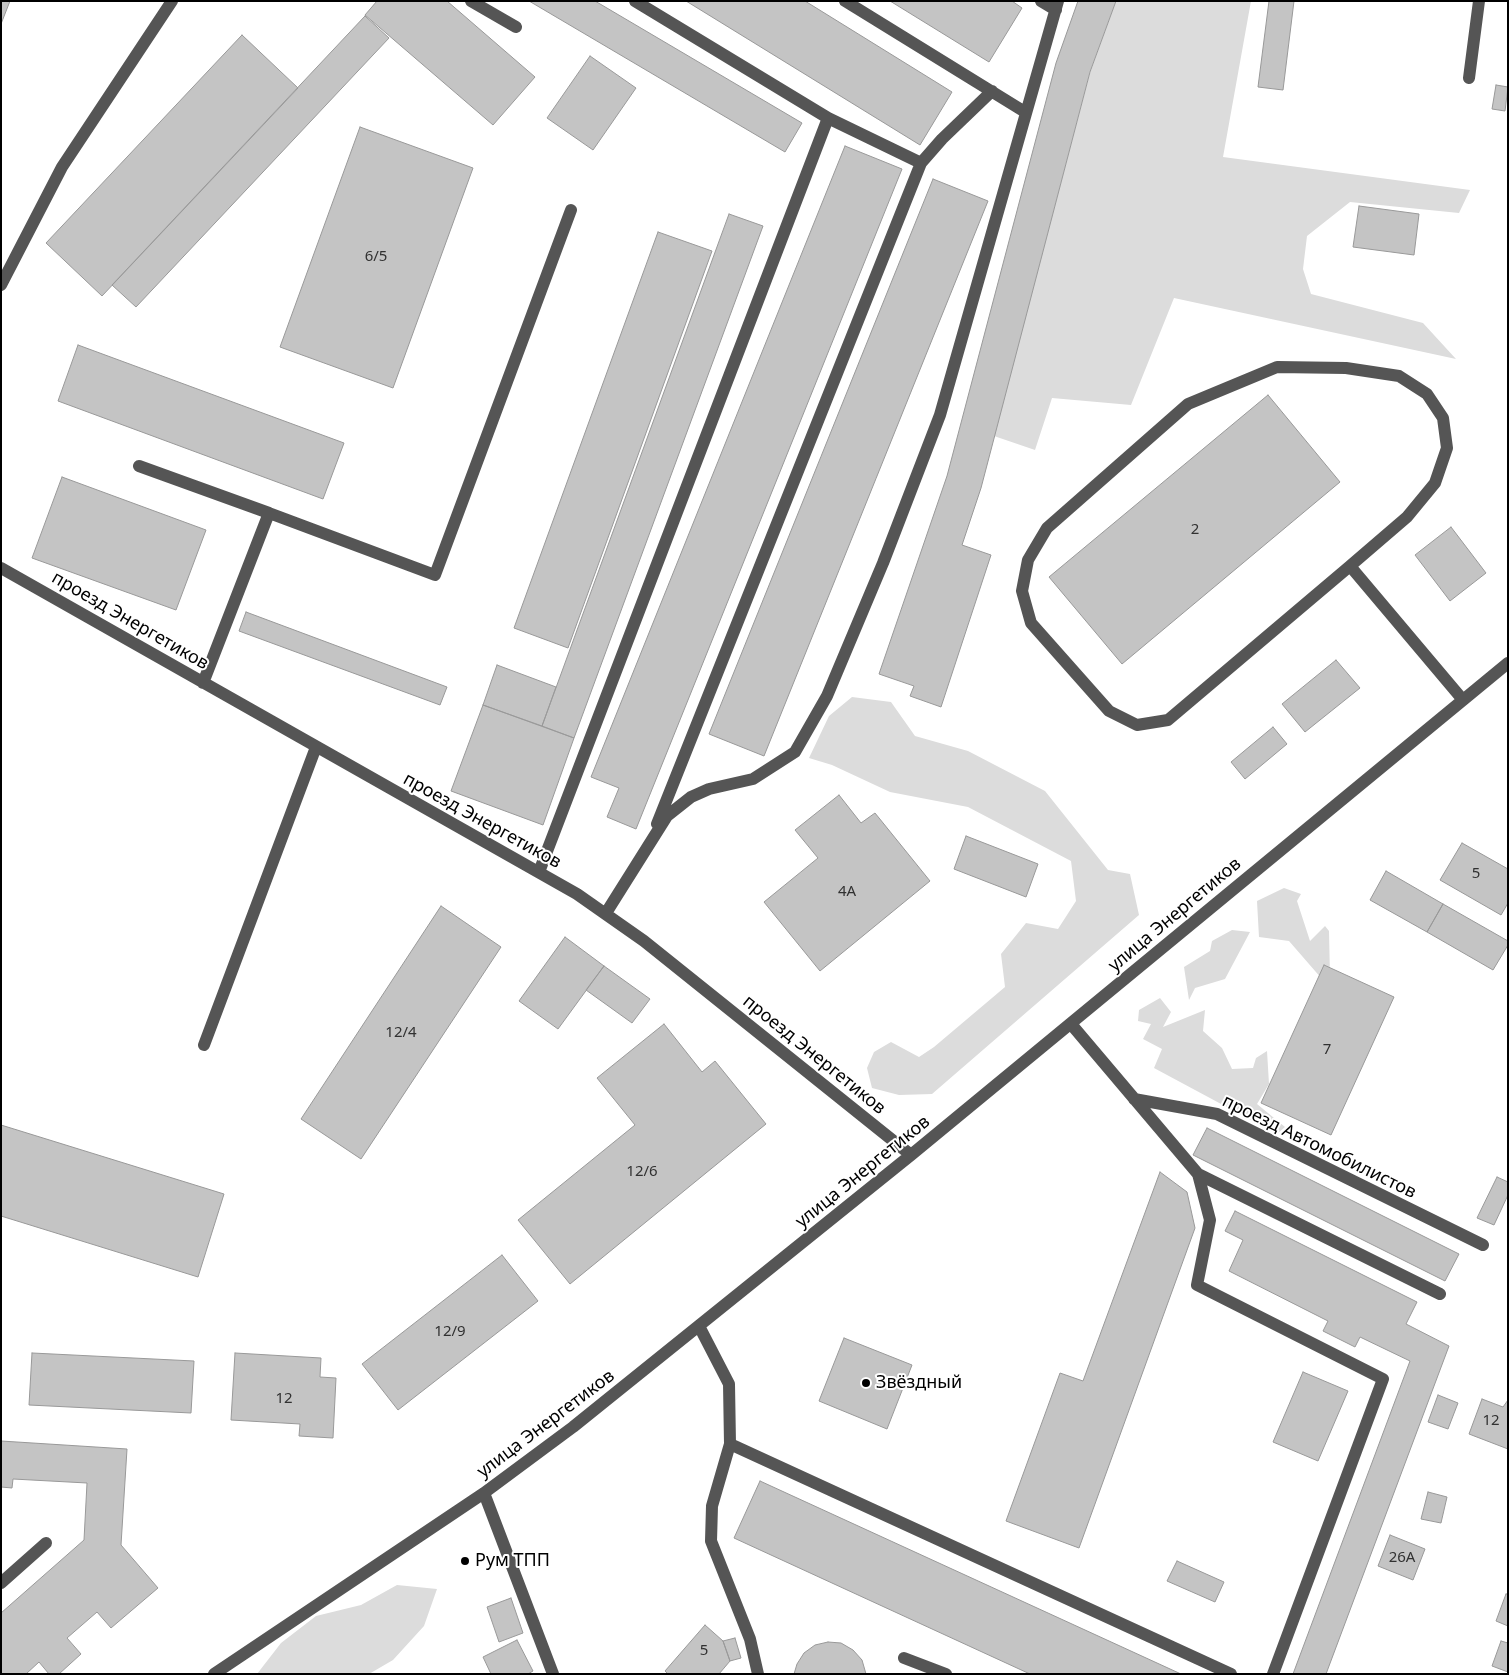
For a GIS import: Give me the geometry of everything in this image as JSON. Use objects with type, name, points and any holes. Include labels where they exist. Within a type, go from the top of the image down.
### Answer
[{"type":"street","points":[[1,285],[62,167],[172,1]]},
{"type":"street","points":[[471,1],[516,27]]},
{"type":"street","points":[[635,1],[828,118],[921,164]]},
{"type":"street","points":[[845,1],[1025,112]]},
{"type":"street","points":[[606,913],[667,816],[691,797],[709,789],[753,779],[795,752],[827,696],[883,563],[940,415],[1025,112],[1057,6],[1041,1]]},
{"type":"street","points":[[1469,78],[1479,1]]},
{"type":"street","points":[[650,842],[921,164],[942,139],[992,91]]},
{"type":"street","points":[[539,872],[828,118]]},
{"type":"street","points":[[139,466],[435,575],[571,210]]},
{"type":"street","points":[[1278,367],[1346,368],[1399,376],[1427,394],[1443,418],[1446,448],[1435,483],[1407,517],[1350,566],[1168,720],[1137,725],[1108,711],[1031,623],[1022,591],[1028,560],[1047,528],[1188,404],[1278,367]]},
{"type":"street","points":[[203,684],[269,513]]},
{"type":"street","points":[[1350,566],[1463,700]]},
{"type":"street","name":"проезд Энергетиков","points":[[1,568],[316,748],[539,872],[606,913],[652,947],[911,1155]]},
{"type":"street","name":"улица Энергетиков","points":[[214,1674],[484,1493],[573,1427],[911,1155],[1508,663]]},
{"type":"street","points":[[204,1045],[316,748]]},
{"type":"street","points":[[1071,1024],[1198,1174],[1440,1294]]},
{"type":"street","name":"проезд Автомобилистов","points":[[1134,1099],[1217,1114],[1483,1245]]},
{"type":"street","points":[[1198,1174],[1210,1220],[1197,1285],[1384,1379],[1274,1674]]},
{"type":"street","points":[[699,1326],[729,1384],[730,1444],[712,1506],[712,1542],[750,1640],[758,1674]]},
{"type":"street","points":[[730,1444],[1231,1674]]},
{"type":"street","points":[[484,1493],[553,1674]]},
{"type":"street","points":[[1,1583],[46,1543]]},
{"type":"street","points":[[904,1658],[946,1674]]},
{"type":"shaded area","points":[[1116,1],[1251,1],[1223,157],[1470,190],[1459,213],[1350,202],[1307,236],[1303,269],[1311,294],[1423,323],[1456,359],[1174,298],[1131,405],[1052,398],[1035,450],[994,436],[1090,73]]},
{"type":"shaded area","points":[[852,697],[891,702],[915,736],[968,751],[1045,791],[1108,870],[1130,874],[1139,915],[932,1094],[899,1095],[872,1088],[867,1068],[874,1052],[891,1042],[919,1057],[934,1047],[1005,987],[1001,954],[1026,923],[1058,929],[1076,901],[1071,861],[968,807],[890,792],[832,765],[809,758],[829,716]]},
{"type":"shaded area","points":[[1284,888],[1301,894],[1297,901],[1310,941],[1325,926],[1329,931],[1330,977],[1322,979],[1289,941],[1259,937],[1257,901]]},
{"type":"shaded area","points":[[1232,930],[1250,932],[1225,979],[1195,988],[1189,1000],[1184,967],[1210,951],[1212,941]]},
{"type":"shaded area","points":[[1160,998],[1171,1012],[1163,1027],[1205,1010],[1203,1031],[1222,1048],[1232,1069],[1253,1068],[1256,1058],[1267,1051],[1269,1084],[1257,1104],[1285,1127],[1277,1134],[1154,1068],[1162,1049],[1143,1039],[1151,1024],[1138,1021],[1139,1010]]},
{"type":"shaded area","points":[[397,1585],[437,1589],[424,1626],[393,1660],[369,1674],[257,1674],[281,1643],[316,1616],[361,1605]]},
{"type":"building","points":[[1,1],[10,1],[1,24]]},
{"type":"building","points":[[377,1],[447,1],[535,77],[493,125],[365,15]]},
{"type":"building","points":[[529,1],[595,1],[802,123],[785,152]]},
{"type":"building","points":[[686,1],[805,1],[952,92],[920,145]]},
{"type":"building","points":[[890,1],[1012,1],[1022,8],[989,62]]},
{"type":"building","points":[[1078,1],[1116,1],[1090,72],[981,488],[962,545],[991,555],[941,707],[910,696],[914,686],[879,674],[947,476],[1056,63]]},
{"type":"building","points":[[1269,1],[1294,1],[1283,90],[1258,87]]},
{"type":"building","points":[[365,16],[389,38],[136,307],[112,285]]},
{"type":"building","points":[[242,35],[298,88],[102,296],[46,243]]},
{"type":"building","points":[[590,56],[636,88],[593,150],[547,118]]},
{"type":"building","points":[[1496,85],[1508,87],[1505,111],[1492,109]]},
{"type":"building","points":[[360,127],[473,168],[393,388],[280,347]]},
{"type":"building","points":[[845,146],[902,169],[636,829],[607,817],[619,788],[591,777]]},
{"type":"building","points":[[933,179],[988,201],[764,756],[709,734]]},
{"type":"building","points":[[1359,206],[1419,214],[1414,255],[1353,247]]},
{"type":"building","points":[[729,214],[763,226],[574,738],[542,726]]},
{"type":"building","points":[[658,232],[712,251],[568,648],[514,628]]},
{"type":"building","points":[[78,345],[344,443],[323,499],[58,401]]},
{"type":"building","points":[[1268,395],[1340,482],[1122,664],[1049,577]]},
{"type":"building","points":[[62,477],[206,530],[176,610],[32,558]]},
{"type":"building","points":[[1451,527],[1486,573],[1450,601],[1415,555]]},
{"type":"building","points":[[246,612],[447,687],[440,705],[239,631]]},
{"type":"building","points":[[1336,660],[1360,688],[1305,732],[1282,704]]},
{"type":"building","points":[[497,665],[556,687],[542,726],[483,705]]},
{"type":"building","points":[[483,705],[574,738],[543,825],[451,791]]},
{"type":"building","points":[[1273,727],[1287,744],[1245,779],[1231,762]]},
{"type":"building","points":[[839,795],[861,823],[875,813],[930,881],[820,971],[764,902],[818,858],[795,830]]},
{"type":"building","points":[[966,836],[1038,864],[1026,897],[954,869]]},
{"type":"building","points":[[1462,843],[1508,869],[1508,903],[1501,915],[1440,880]]},
{"type":"building","points":[[1386,871],[1443,904],[1427,932],[1370,900]]},
{"type":"building","points":[[1443,904],[1508,941],[1508,945],[1493,970],[1427,932]]},
{"type":"building","points":[[441,906],[501,947],[361,1159],[301,1119]]},
{"type":"building","points":[[565,937],[604,966],[558,1029],[519,1001]]},
{"type":"building","points":[[1324,965],[1394,997],[1331,1135],[1261,1103]]},
{"type":"building","points":[[604,966],[650,999],[632,1023],[586,990]]},
{"type":"building","points":[[664,1024],[702,1072],[715,1061],[766,1124],[570,1284],[518,1220],[635,1125],[597,1078]]},
{"type":"building","points":[[1,1125],[224,1194],[198,1277],[1,1216]]},
{"type":"building","points":[[1207,1128],[1459,1254],[1445,1281],[1193,1155]]},
{"type":"building","points":[[1160,1172],[1187,1192],[1195,1228],[1079,1548],[1006,1521],[1060,1373],[1083,1381]]},
{"type":"building","points":[[1497,1177],[1508,1182],[1508,1195],[1494,1225],[1477,1218]]},
{"type":"building","points":[[1235,1211],[1417,1302],[1406,1324],[1449,1346],[1326,1674],[1293,1674],[1410,1361],[1360,1337],[1355,1347],[1323,1331],[1328,1321],[1229,1271],[1243,1240],[1225,1231]]},
{"type":"building","points":[[502,1255],[538,1301],[398,1410],[362,1364]]},
{"type":"building","points":[[844,1338],[912,1365],[887,1429],[819,1401]]},
{"type":"building","points":[[32,1353],[194,1361],[191,1413],[29,1405]]},
{"type":"building","points":[[235,1353],[321,1358],[320,1377],[336,1378],[333,1438],[299,1436],[300,1424],[231,1420]]},
{"type":"building","points":[[1303,1372],[1348,1391],[1318,1461],[1273,1442]]},
{"type":"building","points":[[1438,1395],[1458,1403],[1448,1429],[1428,1422]]},
{"type":"building","points":[[1482,1399],[1503,1407],[1508,1400],[1508,1449],[1469,1434]]},
{"type":"building","points":[[1,1441],[127,1449],[121,1545],[158,1588],[111,1628],[97,1612],[67,1638],[81,1654],[59,1674],[49,1674],[39,1662],[26,1674],[1,1674],[1,1613],[84,1540],[87,1483],[13,1479],[12,1488],[1,1487]]},
{"type":"building","points":[[760,1481],[1181,1674],[1030,1674],[734,1538]]},
{"type":"building","points":[[1428,1492],[1447,1497],[1441,1523],[1421,1519]]},
{"type":"building","points":[[1390,1535],[1425,1549],[1413,1580],[1378,1566]]},
{"type":"building","points":[[1177,1561],[1224,1582],[1215,1602],[1167,1581]]},
{"type":"building","points":[[1506,1594],[1508,1594],[1508,1626],[1496,1621]]},
{"type":"building","points":[[511,1598],[523,1633],[499,1642],[487,1607]]},
{"type":"building","points":[[705,1625],[723,1641],[730,1661],[719,1674],[668,1674],[665,1671]]},
{"type":"building","points":[[735,1638],[741,1658],[730,1661],[723,1641]]},
{"type":"building","points":[[517,1640],[533,1671],[528,1674],[491,1674],[483,1657]]},
{"type":"building","points":[[1501,1641],[1508,1643],[1508,1672],[1492,1666]]},
{"type":"building","points":[[828,1642],[841,1643],[853,1650],[862,1660],[866,1674],[794,1674],[797,1664],[804,1653],[815,1645]]},
{"type":"place","name":"Звёздный","points":[[866,1383]]},
{"type":"place","name":"Рум ТПП","points":[[465,1561]]}]
